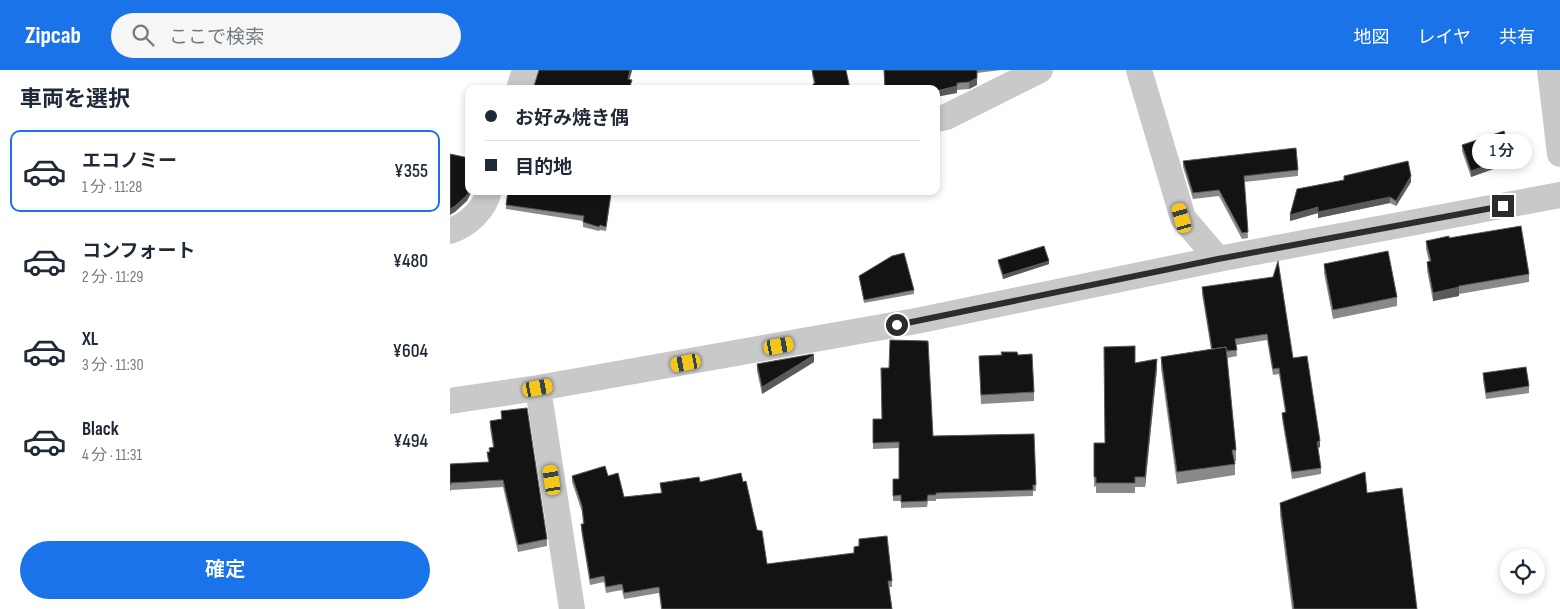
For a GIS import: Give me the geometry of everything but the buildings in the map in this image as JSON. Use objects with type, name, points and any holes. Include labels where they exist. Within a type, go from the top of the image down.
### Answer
[{"type":"street","points":[[520,85],[525,70]]},
{"type":"street","points":[[940,118],[946,117],[1040,70]]},
{"type":"street","points":[[1139,70],[1182,218],[1218,259]]},
{"type":"street","points":[[1550,70],[1560,154]]},
{"type":"street","points":[[450,231],[471,220],[486,202],[488,195]]},
{"type":"street","points":[[450,401],[538,388],[916,321],[1218,259],[1560,195]]},
{"type":"street","points":[[538,388],[572,609]]},
{"type":"route","points":[[897,325],[1218,259],[1503,206]]}]
